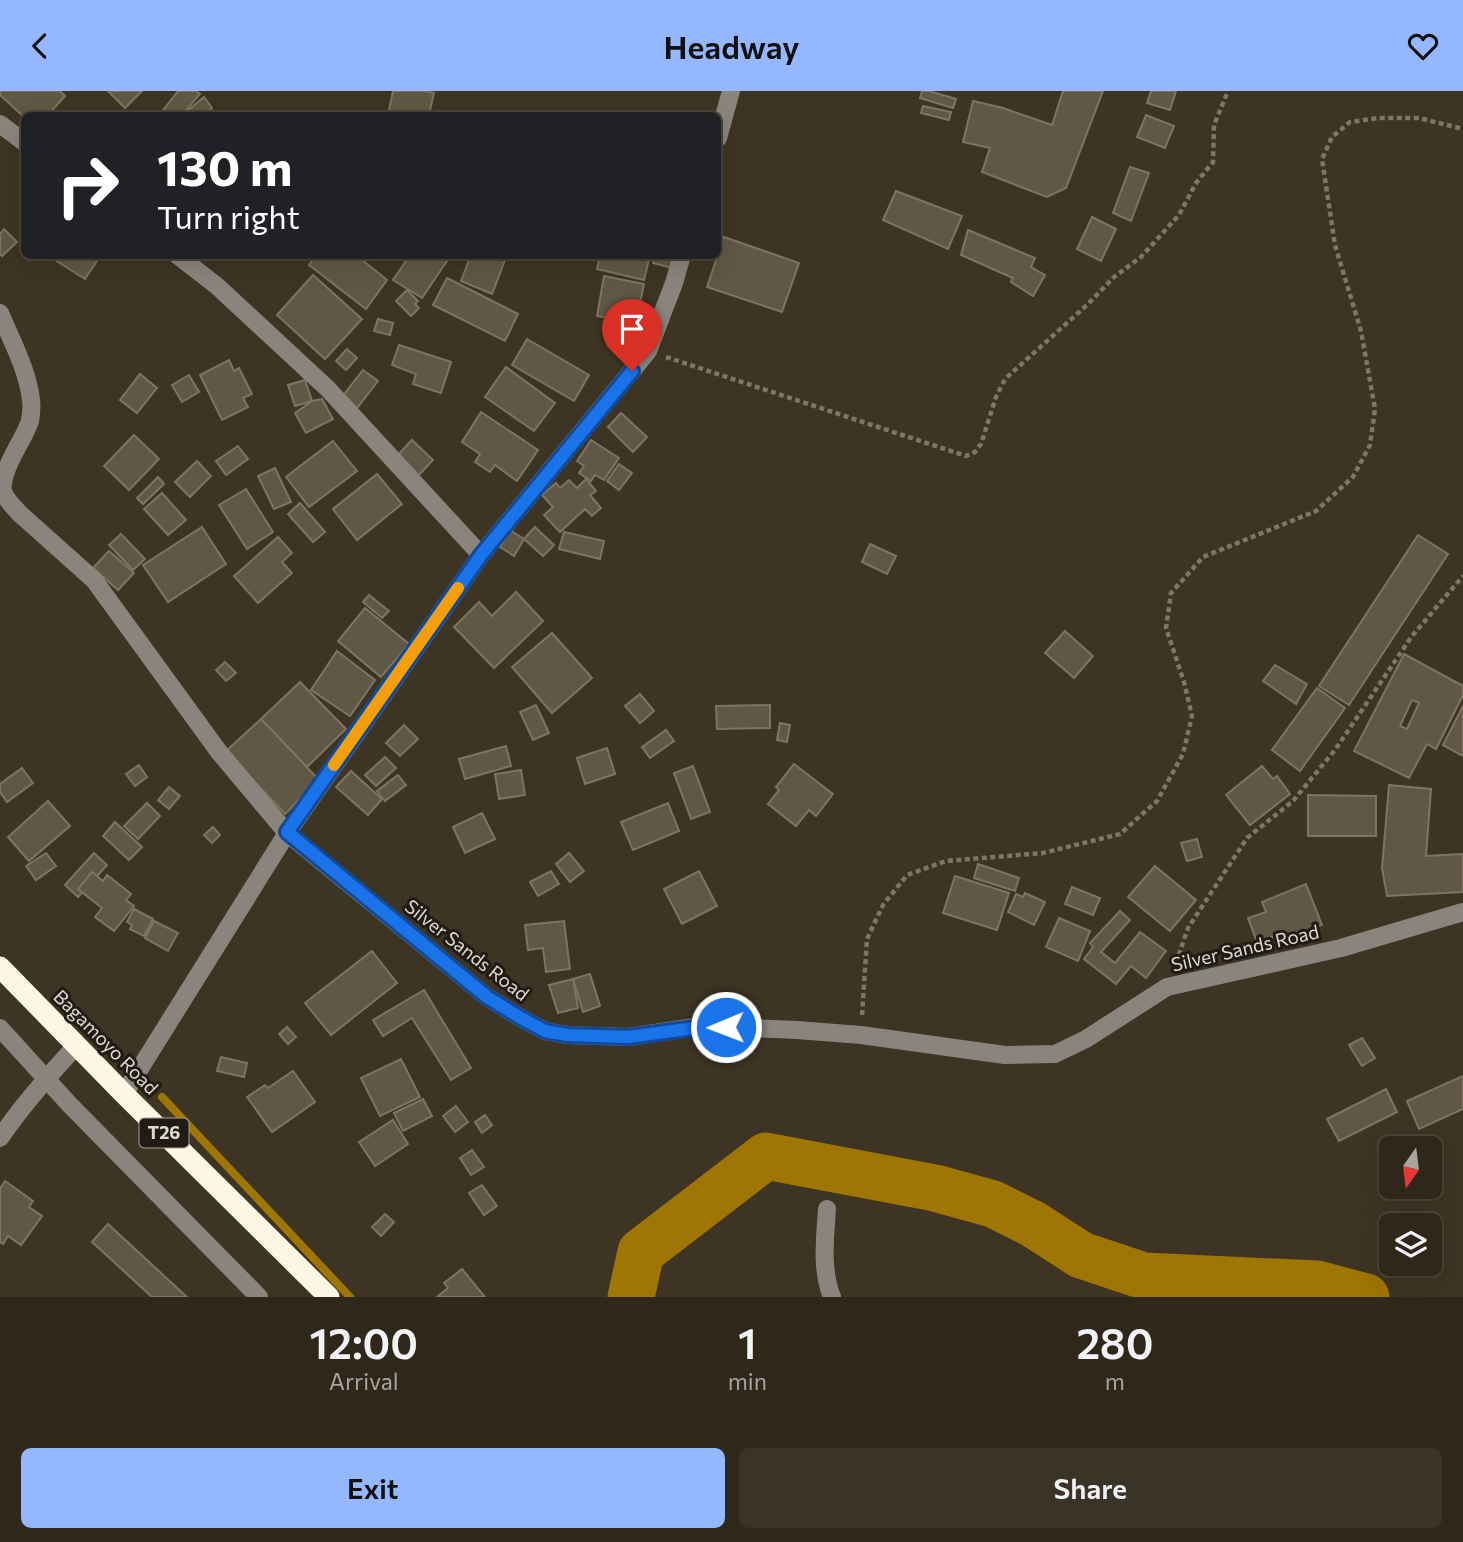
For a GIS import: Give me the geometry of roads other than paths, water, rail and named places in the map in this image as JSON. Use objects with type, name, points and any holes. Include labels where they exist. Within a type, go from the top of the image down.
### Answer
[{"type":"highway","name":"Bagamoyo Road","points":[[0,967],[329,1297]]},
{"type":"street","points":[[721,127],[731,91]]},
{"type":"street","points":[[0,124],[21,140]]},
{"type":"street","points":[[182,259],[217,286],[328,389],[481,555]]},
{"type":"street","points":[[124,1094],[287,832],[481,555],[648,351],[681,259]]},
{"type":"street","name":"Silver Sands Road","points":[[0,313],[26,378],[31,401],[30,421],[7,465],[1,484],[8,501],[94,580],[219,752],[287,832],[487,997],[545,1031],[567,1035],[628,1037],[702,1027],[797,1030],[860,1035],[1005,1055],[1055,1054],[1086,1039],[1167,987],[1341,948],[1463,912]]},
{"type":"street","points":[[0,1028],[120,1156],[260,1297]]},
{"type":"street","points":[[0,1138],[23,1104],[77,1045]]},
{"type":"street","points":[[827,1209],[825,1272],[832,1297]]},
{"type":"waterway","points":[[162,1097],[350,1297]]},
{"type":"waterway","points":[[631,1297],[641,1252],[766,1156],[935,1188],[993,1204],[1033,1224],[1081,1255],[1144,1276],[1317,1284],[1366,1297]]}]
